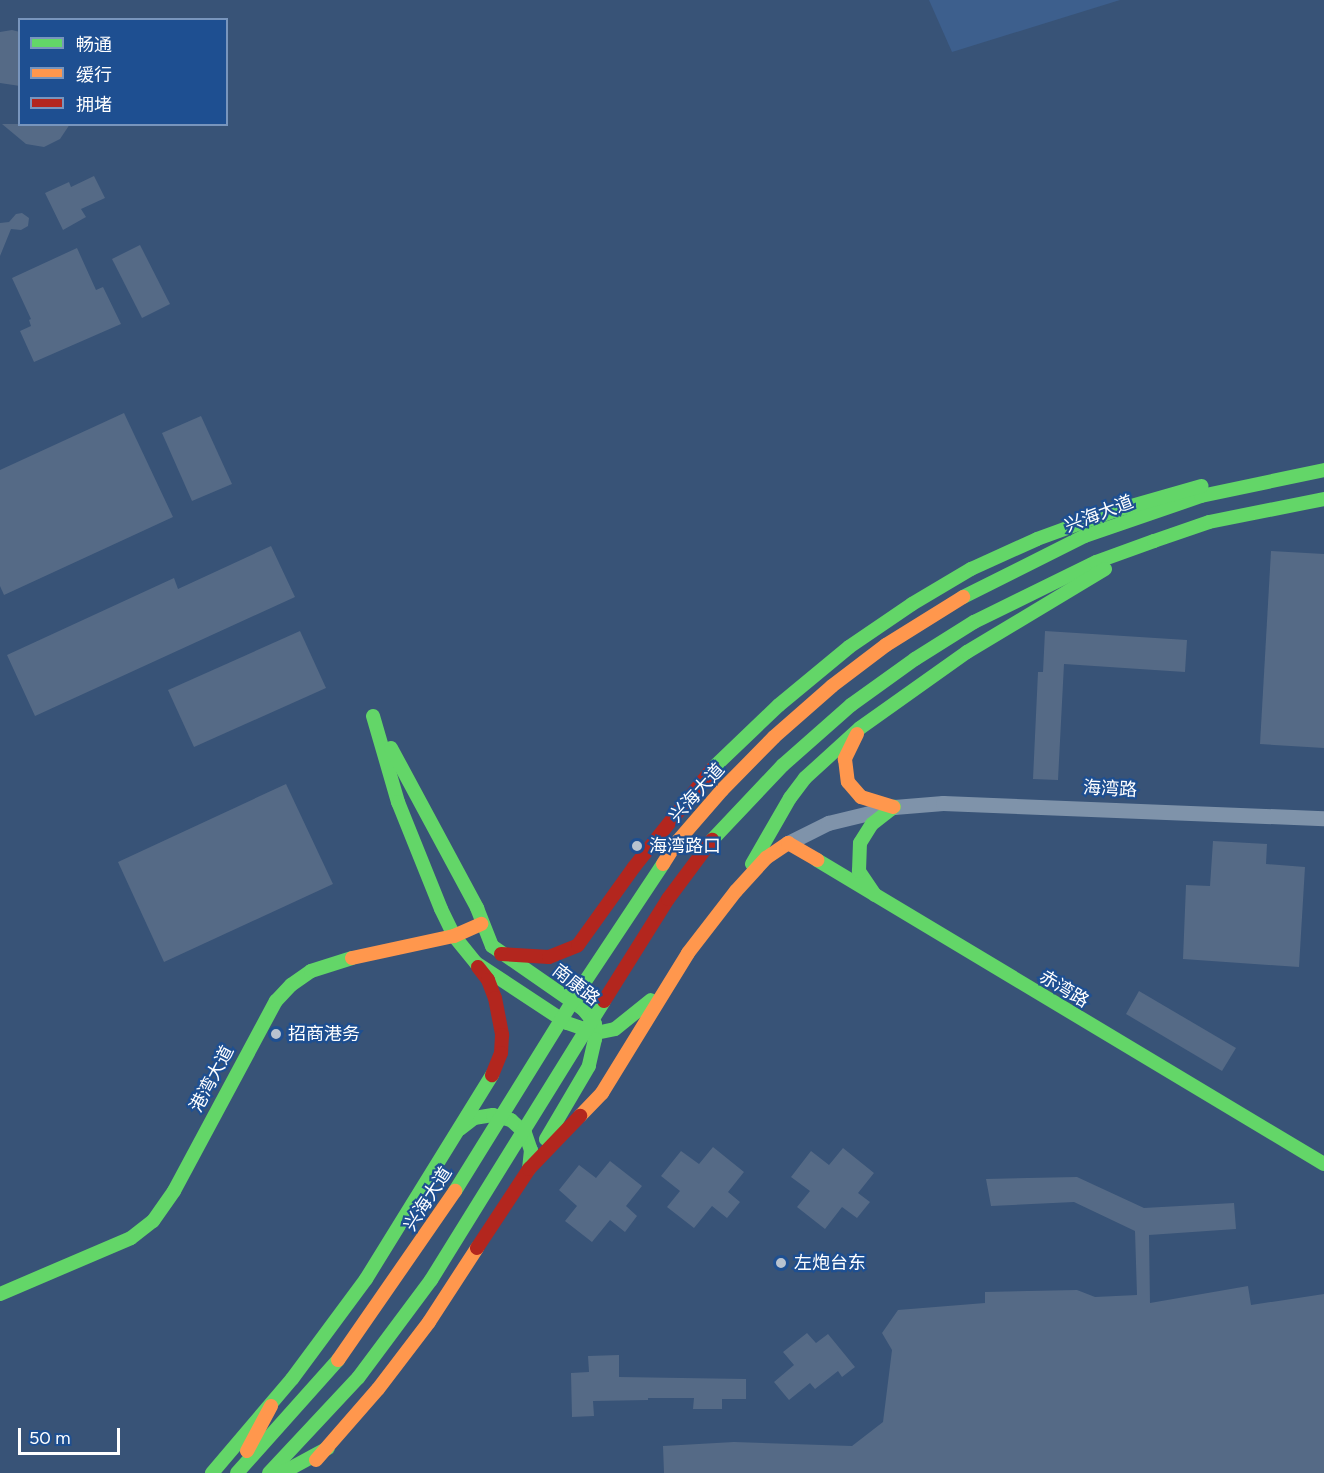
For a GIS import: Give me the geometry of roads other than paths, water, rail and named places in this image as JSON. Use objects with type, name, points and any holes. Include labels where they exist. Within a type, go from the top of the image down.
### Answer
[{"type":"street","name":"兴海大道","points":[[236,1473],[338,1360],[460,1183],[584,983],[677,842],[722,790],[774,736],[832,686],[886,645],[963,597],[1085,536],[1201,495],[1324,470]]},
{"type":"street","name":"兴海大道","points":[[501,954],[549,957],[578,945],[634,867],[707,774],[779,705],[849,647],[912,604],[971,570],[1037,539],[1114,512],[1210,484],[1324,470]]},
{"type":"street","points":[[268,1473],[358,1378],[431,1280],[668,899],[716,835],[783,765],[851,705],[915,659],[974,622],[1096,562],[1209,522],[1278,506],[1324,499]]},
{"type":"street","points":[[529,1169],[602,1093],[670,982],[736,891],[805,778],[861,728],[909,690],[1016,620],[1154,541]]},
{"type":"street","name":"南康路","points":[[373,716],[477,908],[492,946],[583,1009],[591,1017],[596,1033],[567,1023],[476,963],[454,936],[398,802],[373,716]]},
{"type":"street","points":[[861,728],[845,759],[848,782],[861,797],[894,807]]},
{"type":"street","name":"海湾路","points":[[788,843],[828,823],[894,807],[943,803],[1324,818]]},
{"type":"street","points":[[878,899],[859,871],[860,843],[872,824],[894,807]]},
{"type":"street","points":[[736,891],[766,858],[788,843]]},
{"type":"street","name":"赤湾路","points":[[788,843],[878,899],[1324,1164]]},
{"type":"street","points":[[304,1473],[378,1389],[429,1322],[529,1169],[589,1066],[596,1033],[615,1029],[670,982],[700,953],[754,880],[769,867],[798,859],[821,864]]},
{"type":"street","name":"港湾大道","points":[[0,1294],[131,1238],[153,1221],[174,1191],[262,1023],[276,1001],[291,985],[311,971],[334,962],[454,936],[482,924]]},
{"type":"street","name":"兴海大道","points":[[212,1473],[271,1406],[366,1279],[488,1085],[501,1053],[502,1035],[495,998],[488,980],[476,963]]},
{"type":"street","points":[[459,1129],[474,1118],[493,1115],[511,1120],[525,1133],[531,1150],[529,1169]]},
{"type":"street","points":[[236,1473],[271,1406]]},
{"type":"street","points":[[282,1473],[328,1448]]},
{"type":"water","points":[[929,0],[1120,0],[952,52]]},
{"type":"place","name":"海湾路口","points":[[637,846]]},
{"type":"place","name":"招商港务","points":[[276,1034]]},
{"type":"place","name":"左炮台东","points":[[781,1263]]}]
